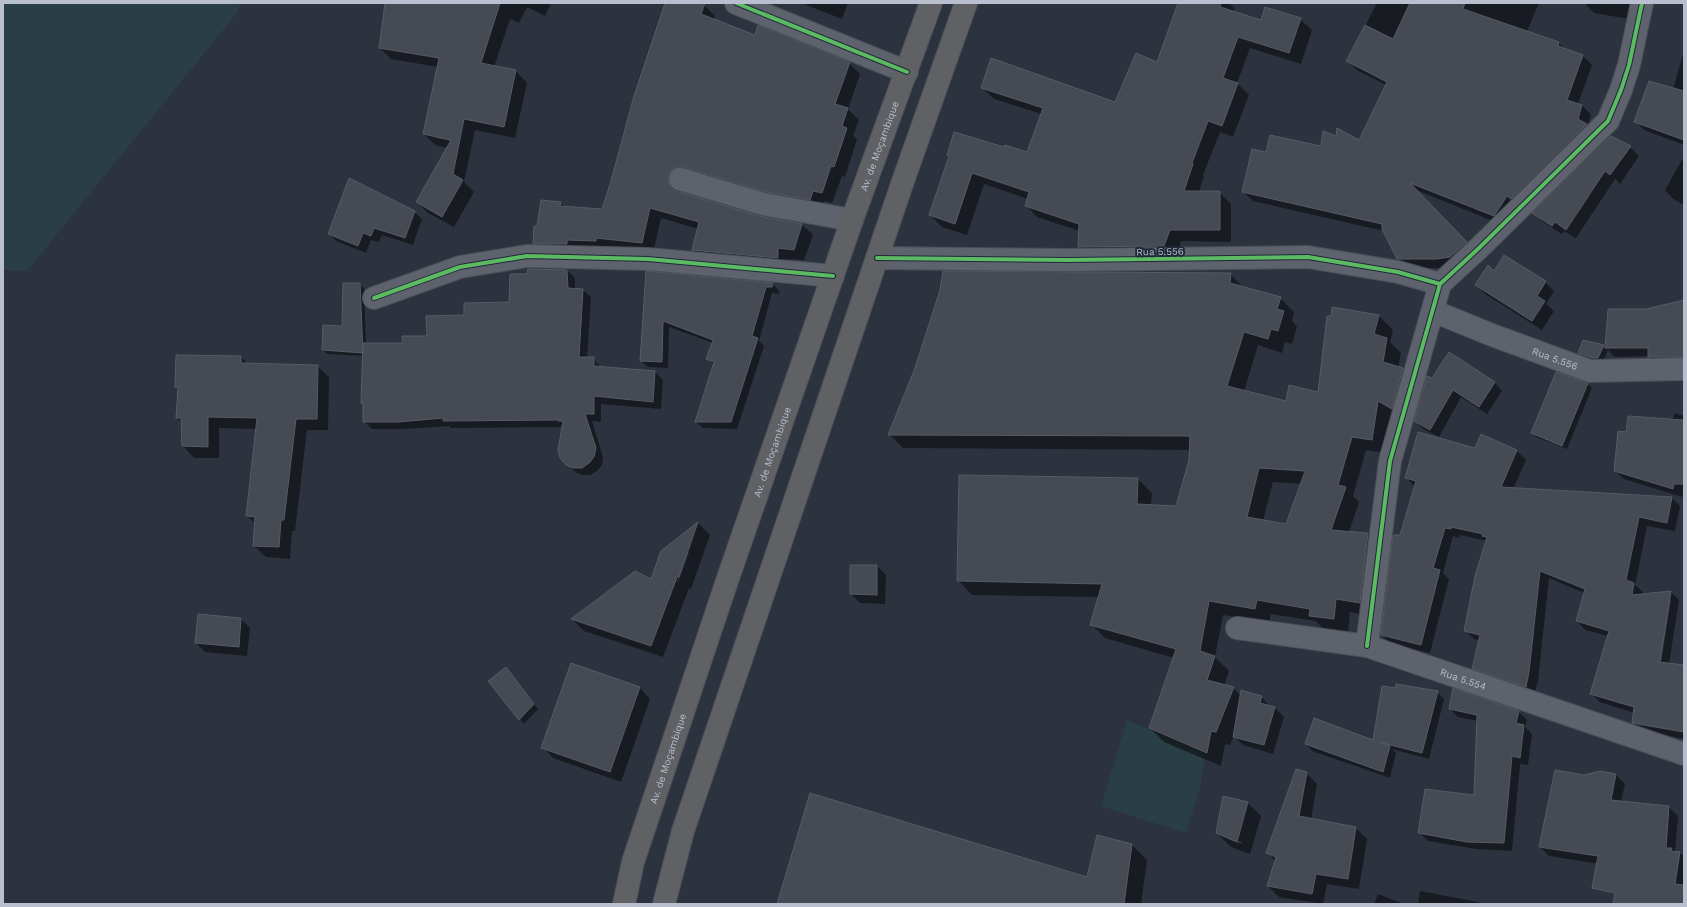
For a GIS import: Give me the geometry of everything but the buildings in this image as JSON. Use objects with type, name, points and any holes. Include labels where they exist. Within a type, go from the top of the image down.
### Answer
[{"type":"highway","name":"Av. de Moçambique","points":[[624,904],[633,862],[724,588],[852,220],[931,3]]},
{"type":"highway","points":[[664,904],[683,831],[877,258],[966,3]]},
{"type":"street","points":[[736,3],[907,72]]},
{"type":"street","points":[[1367,646],[1390,461],[1440,284],[1479,248],[1608,121],[1621,90],[1629,65],[1642,3]]},
{"type":"street","points":[[680,179],[763,204],[852,220]]},
{"type":"street","points":[[374,298],[460,267],[527,256],[648,259],[833,276]]},
{"type":"street","name":"Rua 5.556","points":[[877,258],[1068,260],[1308,256],[1398,272],[1440,284]]},
{"type":"street","name":"Rua 5.556","points":[[1433,311],[1492,335],[1590,371],[1684,369]]},
{"type":"street","name":"Rua 5.554","points":[[1237,628],[1367,646],[1684,754]]},
{"type":"shaded area","points":[[3,3],[240,3],[237,13],[27,271],[3,270]]},
{"type":"shaded area","points":[[1127,720],[1205,754],[1200,788],[1186,833],[1101,806]]},
{"type":"cycle path","points":[[736,3],[907,72]]},
{"type":"cycle path","points":[[1367,646],[1390,461],[1440,284],[1479,248],[1608,121],[1621,90],[1629,65],[1642,3]]},
{"type":"cycle path","points":[[374,298],[460,267],[527,256],[648,259],[833,276]]},
{"type":"cycle path","points":[[877,258],[1068,260],[1308,257],[1398,272],[1440,284]]}]
